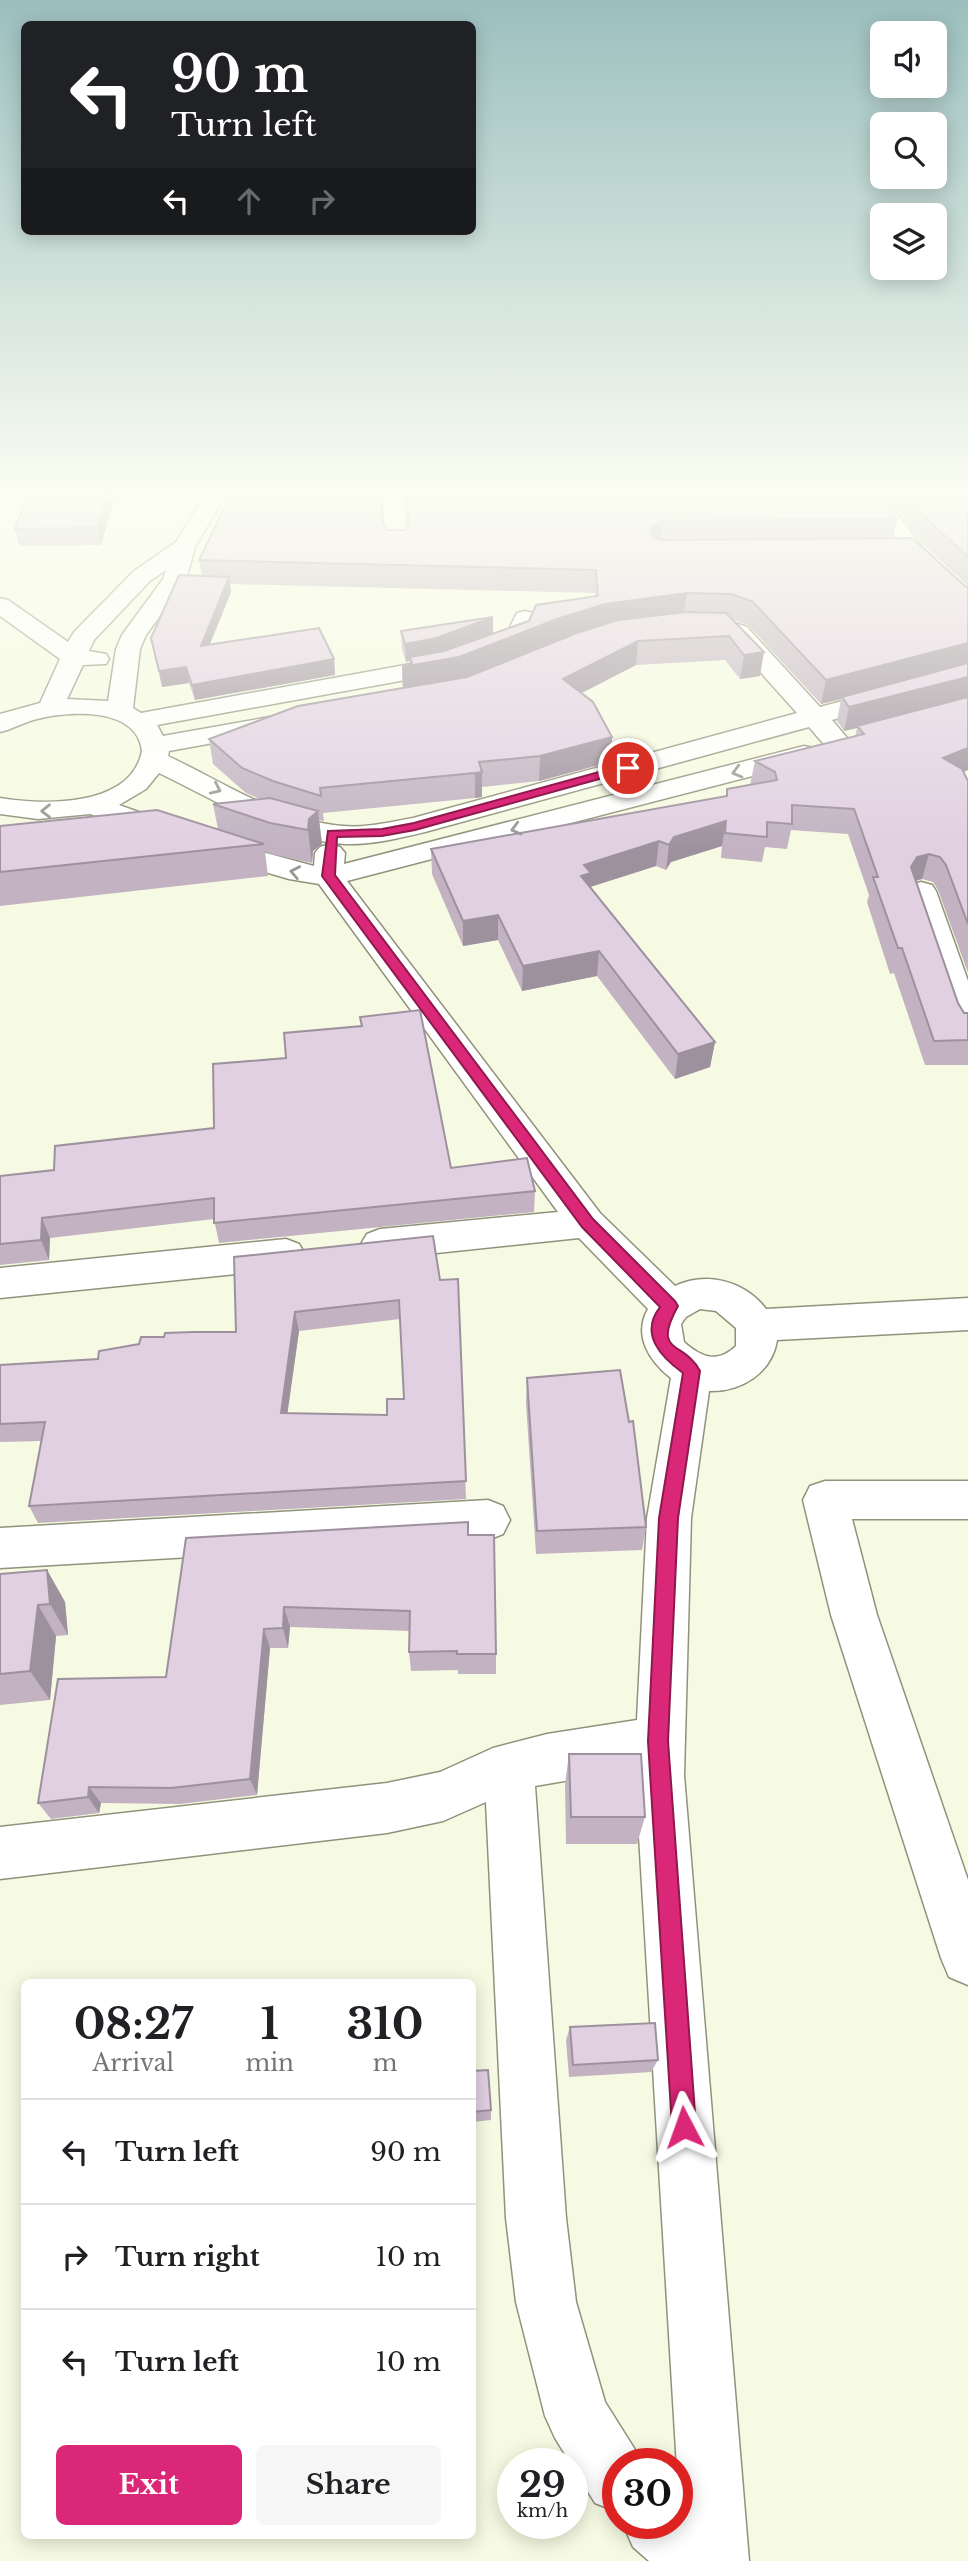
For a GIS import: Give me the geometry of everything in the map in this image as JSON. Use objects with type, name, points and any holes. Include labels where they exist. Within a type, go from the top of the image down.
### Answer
[{"type":"street","points":[[9,612],[72,656],[126,663]]},
{"type":"street","points":[[50,708],[83,637],[106,612]]},
{"type":"street","points":[[151,612],[134,635],[126,663],[129,717],[154,752],[289,822],[332,833],[382,832],[415,826],[968,675]]},
{"type":"street","points":[[0,724],[50,708],[74,706],[129,717],[444,664],[518,637],[525,618]]},
{"type":"street","points":[[91,805],[265,865],[328,876],[368,868],[850,742],[815,717],[738,632],[728,627],[698,626]]},
{"type":"street","points":[[154,752],[304,719]]},
{"type":"street","points":[[0,806],[24,812],[57,811],[91,805],[132,786],[146,774],[154,752]]},
{"type":"street","points":[[332,833],[328,876],[587,1223],[670,1306]]},
{"type":"street","points":[[921,891],[968,1027]]},
{"type":"street","points":[[0,1283],[587,1223]]},
{"type":"street","points":[[695,1294],[717,1295],[738,1304],[756,1325],[756,1350],[749,1361],[738,1369],[707,1374],[692,1371],[668,1353],[661,1341],[659,1328],[662,1316],[670,1306],[681,1298],[695,1294]]},
{"type":"street","points":[[756,1325],[968,1314]]},
{"type":"street","points":[[692,1371],[668,1518],[658,1741],[716,2561]]},
{"type":"street","points":[[964,1932],[854,1615],[825,1500],[968,1500]]},
{"type":"street","points":[[0,1548],[488,1520]]},
{"type":"street","points":[[0,1853],[387,1808],[443,1796],[493,1773],[547,1758],[658,1741]]},
{"type":"street","points":[[509,1769],[536,2218],[546,2302],[577,2416],[602,2455]]},
{"type":"street","points":[[674,2539],[700,2561]]},
{"type":"building","points":[[163,612],[215,612],[201,646],[319,628],[334,659],[192,685],[186,667],[159,671],[151,638]]},
{"type":"building","points":[[533,612],[581,612],[459,657],[402,667],[412,663],[410,657],[444,651],[529,621]]},
{"type":"building","points":[[687,612],[726,613],[764,652],[744,655],[729,636],[638,641],[563,679],[593,702],[612,737],[540,756],[479,762],[482,772],[320,788],[321,796],[242,768],[209,739],[298,706],[467,677],[577,633],[618,620]]},
{"type":"building","points":[[762,612],[968,612],[968,643],[826,680]]},
{"type":"building","points":[[493,617],[437,638],[405,644],[401,631]]},
{"type":"building","points":[[968,663],[968,677],[849,707],[842,697]]},
{"type":"building","points":[[968,697],[968,748],[943,758],[962,769],[968,781],[968,924],[946,865],[940,857],[929,854],[917,857],[911,867],[958,1003],[964,1013],[968,1013],[968,1040],[934,1041],[902,948],[898,948],[873,877],[878,877],[854,809],[792,805],[792,824],[767,822],[767,837],[725,833],[726,821],[674,837],[669,845],[659,841],[584,865],[591,873],[581,876],[715,1042],[678,1054],[599,951],[523,966],[498,915],[463,921],[431,849],[727,796],[727,789],[777,780],[775,772],[755,761],[864,734],[857,726]]},
{"type":"building","points":[[270,798],[318,811],[309,819],[308,830],[270,823],[213,804]]},
{"type":"building","points":[[157,810],[264,844],[0,872],[0,826]]},
{"type":"building","points":[[420,1010],[451,1168],[527,1158],[535,1191],[214,1223],[214,1198],[42,1218],[41,1240],[0,1244],[0,1176],[54,1170],[55,1146],[214,1128],[213,1064],[286,1058],[284,1033],[362,1026],[360,1017]]},
{"type":"building","points":[[433,1236],[440,1280],[458,1279],[466,1481],[29,1506],[45,1422],[0,1424],[0,1365],[98,1359],[99,1351],[139,1344],[141,1337],[164,1337],[165,1333],[236,1332],[234,1257]],"holes":[[[399,1300],[404,1399],[387,1399],[387,1415],[281,1413],[295,1312]]]},
{"type":"building","points":[[620,1370],[629,1422],[633,1421],[646,1527],[537,1531],[527,1378]]},
{"type":"building","points":[[468,1522],[468,1535],[494,1535],[496,1654],[457,1654],[457,1651],[409,1652],[410,1611],[284,1607],[283,1628],[264,1629],[250,1779],[171,1788],[89,1787],[88,1797],[38,1803],[58,1679],[166,1677],[186,1538]]},
{"type":"building","points":[[47,1570],[50,1604],[38,1605],[30,1671],[0,1674],[0,1574]]},
{"type":"building","points":[[569,1754],[641,1754],[645,1817],[571,1817]]},
{"type":"building","points":[[655,2023],[658,2060],[573,2065],[570,2027]]},
{"type":"building","points":[[488,2070],[491,2110],[476,2112],[476,2071]]},
{"type":"route","points":[[628,768],[415,826],[382,832],[344,835],[332,833],[328,876],[587,1223],[670,1306],[662,1316],[659,1328],[661,1341],[668,1353],[692,1371],[668,1518],[658,1741],[684,2127]]}]
